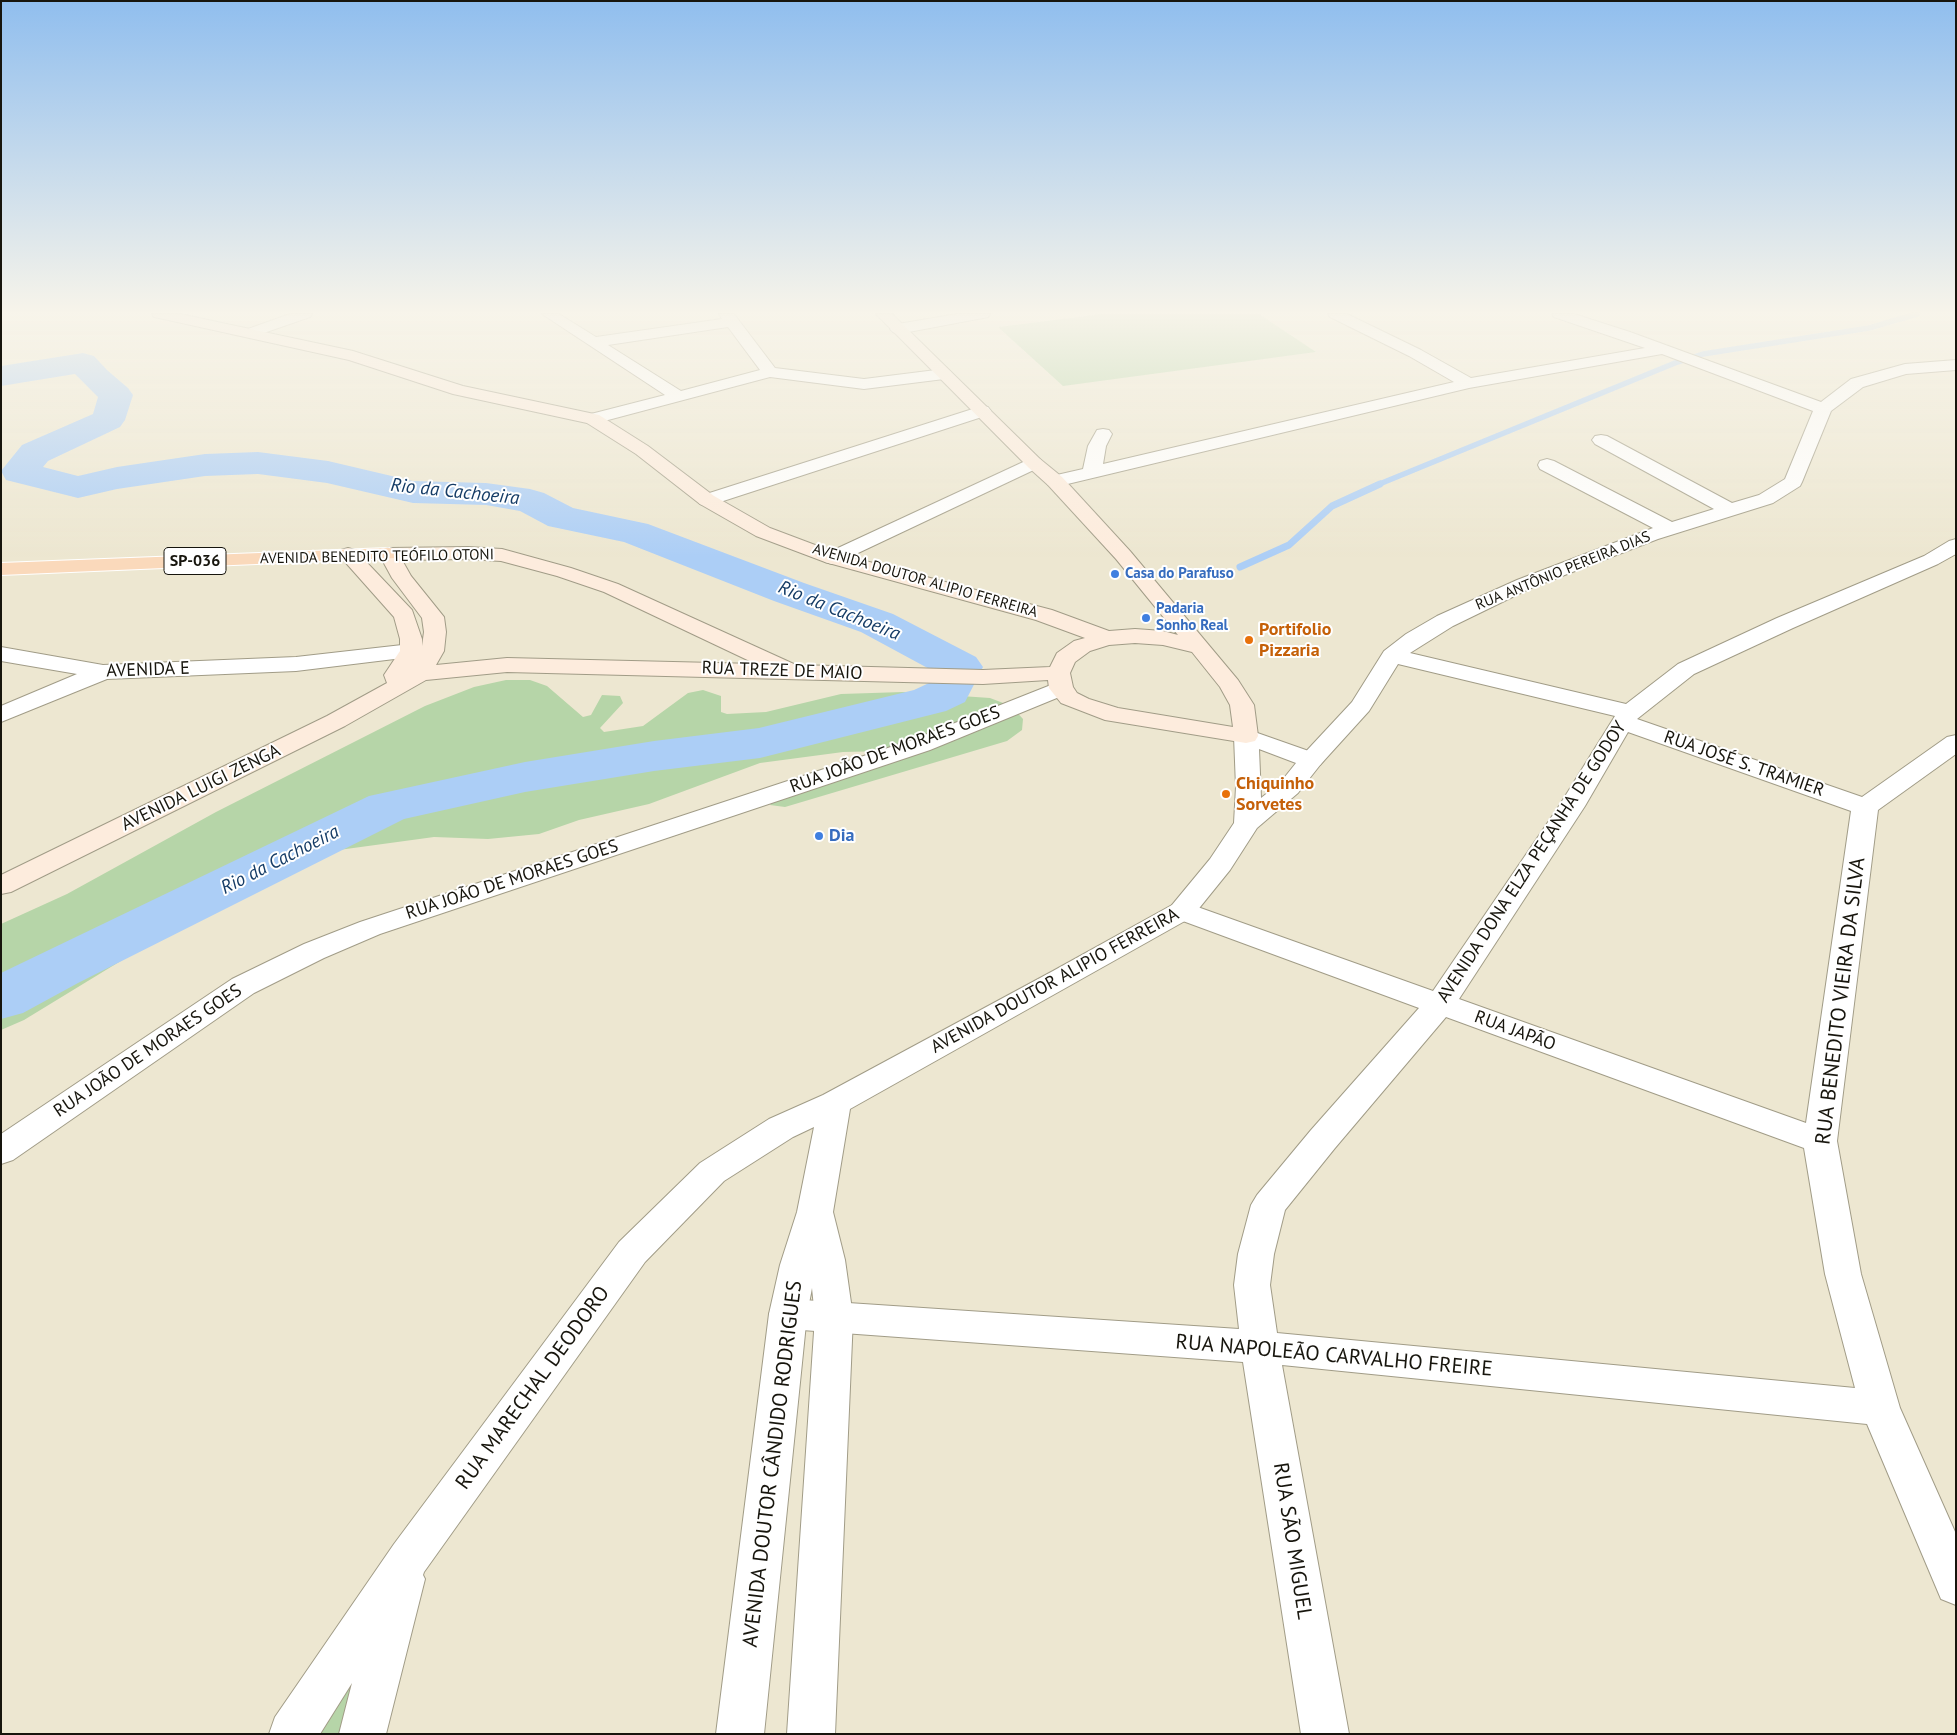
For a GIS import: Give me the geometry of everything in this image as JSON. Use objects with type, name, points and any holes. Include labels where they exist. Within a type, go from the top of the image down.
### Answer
[{"type":"main road","name":"AVENIDA DOUTOR ALIPIO FERREIRA","points":[[481,395],[593,419],[642,450],[707,500],[763,532],[832,558],[1044,615],[1107,638]]},
{"type":"main road","points":[[966,395],[1034,463],[1055,481],[1123,555],[1200,647],[1230,685],[1242,705],[1246,736],[1114,715],[1080,704],[1069,698],[1059,680],[1065,658],[1082,646],[1107,638],[1134,636],[1163,638],[1200,647]]},
{"type":"main road","name":"AVENIDA BENEDITO TEÓFILO OTONI","points":[[1,569],[348,554],[468,553],[502,555],[564,572],[611,588],[790,671]]},
{"type":"main road","points":[[348,554],[404,615],[411,638],[422,651]]},
{"type":"main road","points":[[389,554],[402,578],[433,618],[436,632],[405,679]]},
{"type":"main road","name":"RUA TREZE DE MAIO","points":[[422,651],[507,665],[790,671],[1059,680]]},
{"type":"main road","name":"RUA TREZE DE MAIO","points":[[405,679],[507,665]]},
{"type":"main road","name":"AVENIDA LUIGI ZENGA","points":[[1,886],[260,760],[405,679]]},
{"type":"street","points":[[593,419],[682,395]]},
{"type":"street","points":[[1055,481],[1418,395]]},
{"type":"street","points":[[1785,395],[1823,409],[1841,395]]},
{"type":"street","name":"RUA ANTÔNIO PEREIRA DIAS","points":[[1247,823],[1289,788],[1311,760],[1361,706],[1392,656],[1414,639],[1445,621],[1524,584],[1670,529],[1766,499],[1793,482],[1823,409]]},
{"type":"street","points":[[707,500],[982,411]]},
{"type":"street","points":[[1092,472],[1097,446],[1103,434]]},
{"type":"street","points":[[1601,440],[1730,510]]},
{"type":"street","points":[[832,558],[1034,463]]},
{"type":"street","name":"RUA ANTÔNIO PEREIRA DIAS","points":[[1547,465],[1670,529]]},
{"type":"street","name":"AVENIDA DONA ELZA PEÇANHA DE GODOY","points":[[1260,1348],[1252,1285],[1256,1254],[1270,1205],[1323,1139],[1440,1004],[1572,806],[1626,717],[1686,669],[1785,623],[1931,560],[1956,545]]},
{"type":"street","name":"AVENIDA E","points":[[1,654],[104,672],[296,664],[422,651]]},
{"type":"street","name":"RUA JOSÉ S. TRAMIER","points":[[1392,656],[1626,717],[1865,807]]},
{"type":"street","name":"AVENIDA E","points":[[296,664],[405,679]]},
{"type":"street","points":[[1,715],[104,672]]},
{"type":"street","name":"RUA JOÃO DE MORAES GOES","points":[[1,1151],[243,986],[314,951],[370,928],[921,745],[1059,680]]},
{"type":"street","points":[[1247,823],[1249,787],[1246,736],[1311,760]]},
{"type":"street","points":[[1865,807],[1956,742]]},
{"type":"street","name":"RUA BENEDITO VIEIRA DA SILVA","points":[[1865,807],[1820,1141],[1843,1274],[1880,1408],[1956,1584]]},
{"type":"street","name":"AVENIDA DOUTOR ALIPIO FERREIRA","points":[[834,1103],[1064,978],[1182,911],[1220,864],[1247,823]]},
{"type":"street","name":"RUA JAPÃO","points":[[1182,911],[1820,1141]]},
{"type":"street","points":[[815,1212],[834,1103]]},
{"type":"street","name":"RUA MARECHAL DEODORO","points":[[292,1734],[408,1558],[632,1252],[712,1172],[781,1128],[834,1103]]},
{"type":"street","name":"AVENIDA DOUTOR CÂNDIDO RODRIGUES","points":[[740,1734],[788,1314],[798,1265],[815,1212]]},
{"type":"street","name":"AVENIDA DOUTOR CÂNDIDO RODRIGUES","points":[[811,1734],[834,1317],[827,1260],[815,1212]]},
{"type":"street","name":"RUA NAPOLEÃO CARVALHO FREIRE","points":[[788,1314],[1260,1348],[1880,1408]]},
{"type":"street","name":"RUA SÃO MIGUEL","points":[[1260,1348],[1325,1734]]},
{"type":"street","points":[[362,1734],[408,1558]]},
{"type":"green space","points":[[506,680],[530,680],[547,686],[583,717],[591,715],[602,695],[620,696],[623,703],[600,728],[604,732],[643,726],[688,693],[703,690],[721,696],[721,712],[727,714],[766,712],[841,694],[903,692],[990,698],[1011,706],[1023,719],[1022,730],[1007,741],[785,807],[770,805],[780,793],[888,751],[843,752],[760,763],[649,804],[579,820],[539,834],[488,839],[434,837],[324,852],[238,901],[160,937],[24,1020],[1,1030],[1,924],[67,894],[216,812],[425,706],[474,687]]},
{"type":"green space","points":[[365,1633],[340,1734],[300,1734]]},
{"type":"waterway","name":"Rio da Cachoeira","points":[[1,999],[57,969],[387,807],[525,777],[654,756],[760,743],[870,714],[929,701],[948,692],[960,667],[877,623],[789,592],[634,532],[562,518],[530,501],[486,494],[413,492],[328,472],[258,463],[205,465],[117,478],[78,487],[19,472],[35,453],[108,420],[116,395]]},
{"type":"waterway","points":[[1377,485],[1597,395]]},
{"type":"waterway","points":[[1240,567],[1289,545],[1332,506],[1380,484]]},
{"type":"place","name":"Casa do Parafuso","points":[[1115,574]]},
{"type":"place","name":"Padaria Sonho Real","points":[[1146,618]]},
{"type":"place","name":"Portifolio Pizzaria","points":[[1249,640]]},
{"type":"place","name":"Chiquinho Sorvetes","points":[[1226,794]]},
{"type":"place","name":"Dia","points":[[819,836]]}]
